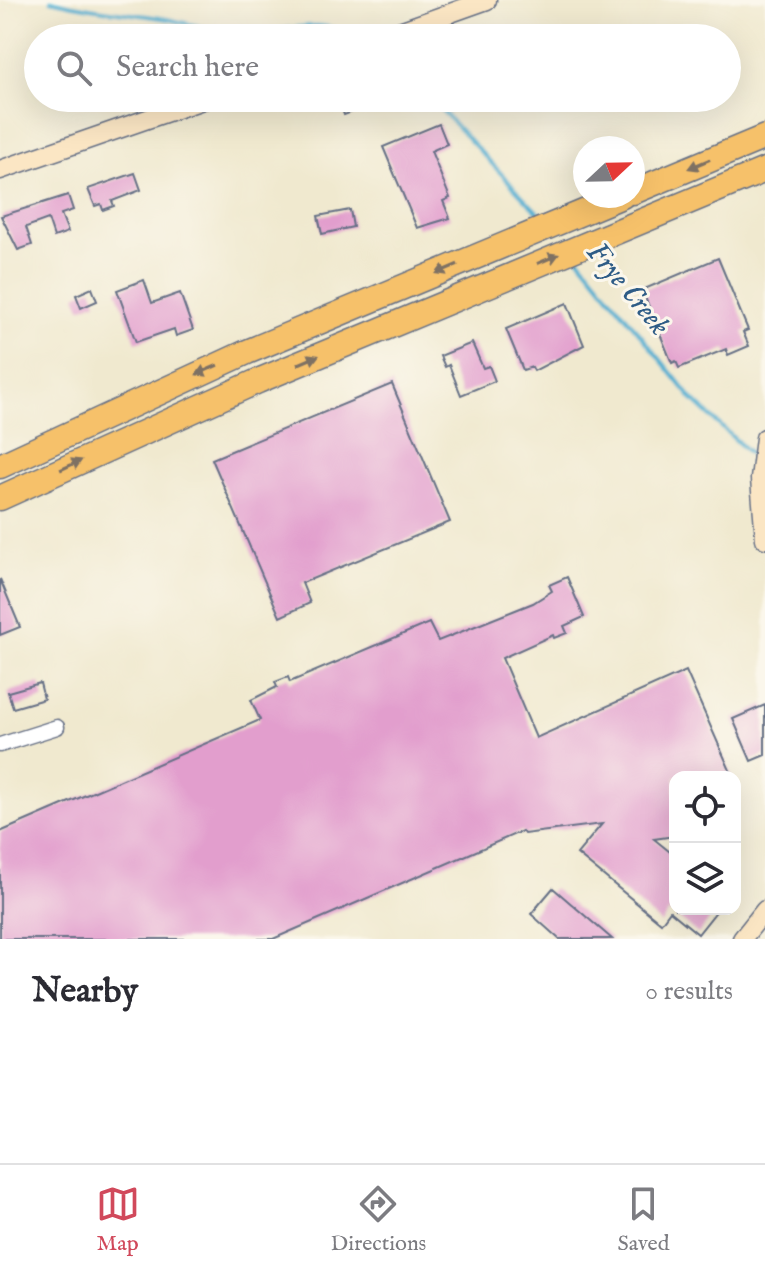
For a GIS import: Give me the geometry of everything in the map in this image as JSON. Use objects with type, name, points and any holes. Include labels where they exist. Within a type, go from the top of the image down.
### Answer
[{"type":"highway","points":[[645,187],[765,137]]},
{"type":"highway","points":[[0,498],[258,381],[765,170]]},
{"type":"highway","points":[[0,466],[247,352],[593,208]]},
{"type":"street","points":[[419,24],[487,0]]},
{"type":"street","points":[[0,170],[168,112]]},
{"type":"street","points":[[764,443],[760,479],[765,539]]},
{"type":"street","points":[[0,745],[57,727]]},
{"type":"street","points":[[742,939],[765,910]]},
{"type":"building","points":[[439,124],[447,144],[431,151],[450,198],[443,201],[450,218],[417,228],[383,147]]},
{"type":"building","points":[[135,173],[141,190],[112,201],[114,206],[103,210],[101,204],[95,206],[88,189]]},
{"type":"building","points":[[68,195],[73,210],[61,214],[68,232],[54,237],[48,219],[26,227],[32,245],[18,250],[1,216]]},
{"type":"building","points":[[350,210],[353,227],[322,234],[318,216]]},
{"type":"building","points":[[718,258],[748,330],[743,332],[749,346],[728,355],[726,349],[679,368],[676,361],[672,363],[642,290]]},
{"type":"building","points":[[144,280],[152,303],[180,293],[193,330],[176,336],[174,329],[136,342],[117,290]]},
{"type":"building","points":[[92,288],[97,301],[81,308],[76,295]]},
{"type":"building","points":[[567,303],[584,345],[534,371],[532,367],[523,370],[506,329]]},
{"type":"building","points":[[472,343],[483,368],[489,366],[495,381],[461,395],[449,365],[445,367],[440,356]]},
{"type":"building","points":[[392,384],[450,522],[302,583],[310,603],[280,617],[212,459]]},
{"type":"building","points":[[567,577],[584,617],[564,626],[567,633],[554,638],[553,635],[502,658],[536,738],[686,671],[730,771],[669,771],[669,837],[654,839],[669,851],[669,912],[661,923],[577,854],[602,824],[524,834],[522,831],[273,939],[0,939],[0,832],[260,720],[251,700],[277,687],[275,682],[288,677],[290,682],[429,623],[438,641],[533,603],[552,591],[549,585]]},
{"type":"building","points":[[0,579],[20,627],[0,635]]},
{"type":"building","points":[[40,683],[44,699],[13,708],[8,692]]},
{"type":"building","points":[[765,705],[765,755],[751,761],[733,719]]},
{"type":"building","points":[[553,888],[612,939],[559,939],[531,914]]},
{"type":"building","points":[[675,915],[713,915],[698,934]]},
{"type":"waterway","name":"Frye Creek","points":[[51,0],[188,24]]},
{"type":"waterway","name":"Frye Creek","points":[[443,112],[543,218]]},
{"type":"waterway","name":"Frye Creek","points":[[578,257],[693,400],[758,461]]}]
